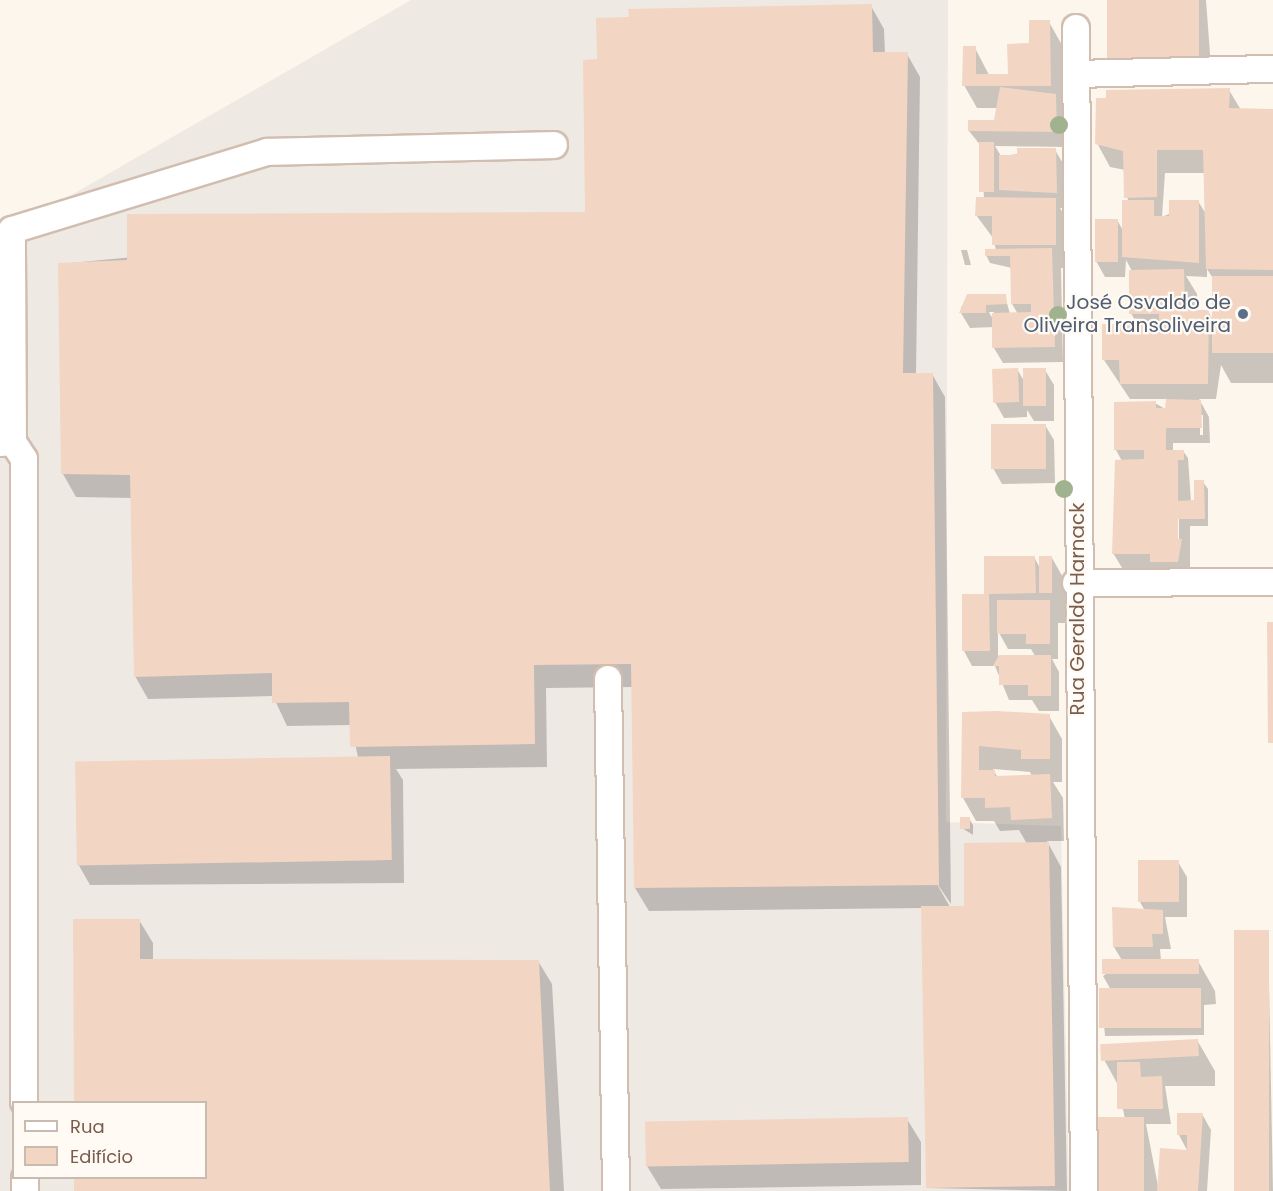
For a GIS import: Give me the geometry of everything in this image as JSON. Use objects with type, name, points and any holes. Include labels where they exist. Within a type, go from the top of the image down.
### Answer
[{"type":"street","name":"Rua Geraldo Harnack","points":[[1076,28],[1076,583],[1084,1191]]},
{"type":"street","points":[[1076,74],[1273,69]]},
{"type":"street","points":[[24,1101],[11,932],[24,459],[7,443],[12,230],[267,152],[554,145]]},
{"type":"street","points":[[1076,583],[1273,582]]},
{"type":"street","points":[[608,679],[616,1191]]},
{"type":"shaded area","points":[[411,0],[948,0],[946,822],[1061,826],[1069,1191],[0,1191],[0,236]]},
{"type":"building","points":[[1107,0],[1199,0],[1199,60],[1107,60]]},
{"type":"building","points":[[872,4],[873,52],[908,52],[903,373],[933,373],[939,885],[634,888],[631,664],[534,665],[535,744],[350,747],[349,702],[272,703],[272,673],[134,677],[130,475],[61,474],[58,263],[127,260],[127,214],[585,212],[583,60],[597,59],[596,18],[629,17],[628,9]]},
{"type":"building","points":[[1029,20],[1050,20],[1051,86],[962,86],[963,46],[976,46],[976,74],[1008,74],[1007,44],[1029,43]]},
{"type":"building","points":[[1000,87],[1056,94],[1057,132],[968,131],[968,120],[994,120]]},
{"type":"building","points":[[1230,88],[1229,108],[1273,109],[1273,270],[1206,269],[1203,150],[1157,150],[1157,197],[1124,198],[1123,151],[1095,144],[1096,98],[1106,98],[1106,90]]},
{"type":"building","points":[[979,142],[994,142],[994,192],[979,192]]},
{"type":"building","points":[[1017,148],[1056,148],[1057,193],[999,190],[999,155],[1017,155]]},
{"type":"building","points":[[976,197],[1056,198],[1056,245],[992,245],[992,216],[975,216]]},
{"type":"building","points":[[1122,200],[1154,200],[1154,216],[1169,216],[1169,200],[1199,200],[1199,263],[1122,257]]},
{"type":"building","points":[[1095,219],[1118,219],[1118,262],[1095,262]]},
{"type":"building","points":[[1052,248],[1055,347],[992,348],[992,313],[1031,312],[1031,304],[1011,304],[1010,256],[985,256],[985,249]]},
{"type":"building","points":[[1184,269],[1185,310],[1209,310],[1208,384],[1120,384],[1119,360],[1102,360],[1102,324],[1159,324],[1159,314],[1129,314],[1129,270]]},
{"type":"building","name":"José Osvaldo de Oliveira Transoliveira","points":[[1212,276],[1273,276],[1273,353],[1212,353]]},
{"type":"building","points":[[967,294],[1006,294],[1007,304],[986,305],[986,313],[959,313]]},
{"type":"building","points":[[1018,368],[1019,402],[993,403],[992,369]]},
{"type":"building","points":[[1023,368],[1046,368],[1046,406],[1023,406]]},
{"type":"building","points":[[1166,399],[1201,400],[1202,428],[1166,428],[1166,450],[1184,450],[1184,460],[1178,460],[1178,501],[1194,500],[1194,480],[1204,480],[1205,519],[1178,519],[1178,539],[1182,539],[1178,562],[1150,562],[1150,554],[1112,554],[1115,460],[1144,459],[1144,450],[1114,450],[1114,402],[1156,401],[1156,408],[1165,408]]},
{"type":"building","points":[[991,424],[1046,424],[1046,469],[991,469]]},
{"type":"building","points":[[984,556],[1035,556],[1036,593],[989,594],[990,651],[962,651],[962,594],[984,594]]},
{"type":"building","points":[[1039,556],[1052,556],[1052,593],[1039,593]]},
{"type":"building","points":[[997,600],[1050,600],[1050,644],[1026,644],[1026,634],[997,634]]},
{"type":"building","points":[[1267,622],[1273,622],[1273,743],[1268,743]]},
{"type":"building","points":[[999,655],[1051,655],[1051,696],[1028,696],[1028,685],[999,685],[999,666],[993,666]]},
{"type":"building","points":[[962,712],[1050,714],[1050,759],[1021,759],[1021,750],[979,746],[979,770],[995,770],[995,776],[1050,774],[1052,818],[1011,820],[1010,807],[985,808],[985,798],[961,798]]},
{"type":"building","points":[[390,756],[392,860],[77,865],[75,761]]},
{"type":"building","points":[[960,817],[970,817],[970,829],[960,829]]},
{"type":"building","points":[[1049,842],[1055,1186],[926,1188],[921,906],[964,906],[964,843]]},
{"type":"building","points":[[1138,860],[1179,860],[1179,902],[1138,902]]},
{"type":"building","points":[[1112,907],[1163,910],[1163,934],[1152,934],[1153,947],[1113,947]]},
{"type":"building","points":[[73,919],[140,919],[140,959],[539,960],[550,1191],[74,1191],[74,1179],[207,1179],[207,1101],[74,1101]]},
{"type":"building","points":[[1234,930],[1269,930],[1269,1191],[1234,1191]]},
{"type":"building","points":[[1102,959],[1199,959],[1199,974],[1102,974]]},
{"type":"building","points":[[1099,988],[1201,988],[1201,1028],[1099,1028]]},
{"type":"building","points":[[1198,1039],[1199,1056],[1101,1061],[1100,1044]]},
{"type":"building","points":[[1117,1062],[1140,1062],[1141,1077],[1162,1076],[1163,1109],[1117,1109]]},
{"type":"building","points":[[1177,1113],[1203,1113],[1198,1191],[1157,1191],[1160,1148],[1187,1150],[1187,1135],[1177,1135]]},
{"type":"building","points":[[908,1117],[909,1162],[646,1167],[645,1122]]},
{"type":"building","points":[[1097,1117],[1144,1117],[1144,1191],[1097,1191]]},
{"type":"place","name":"José Osvaldo de Oliveira Transoliveira","points":[[1243,314]]}]
